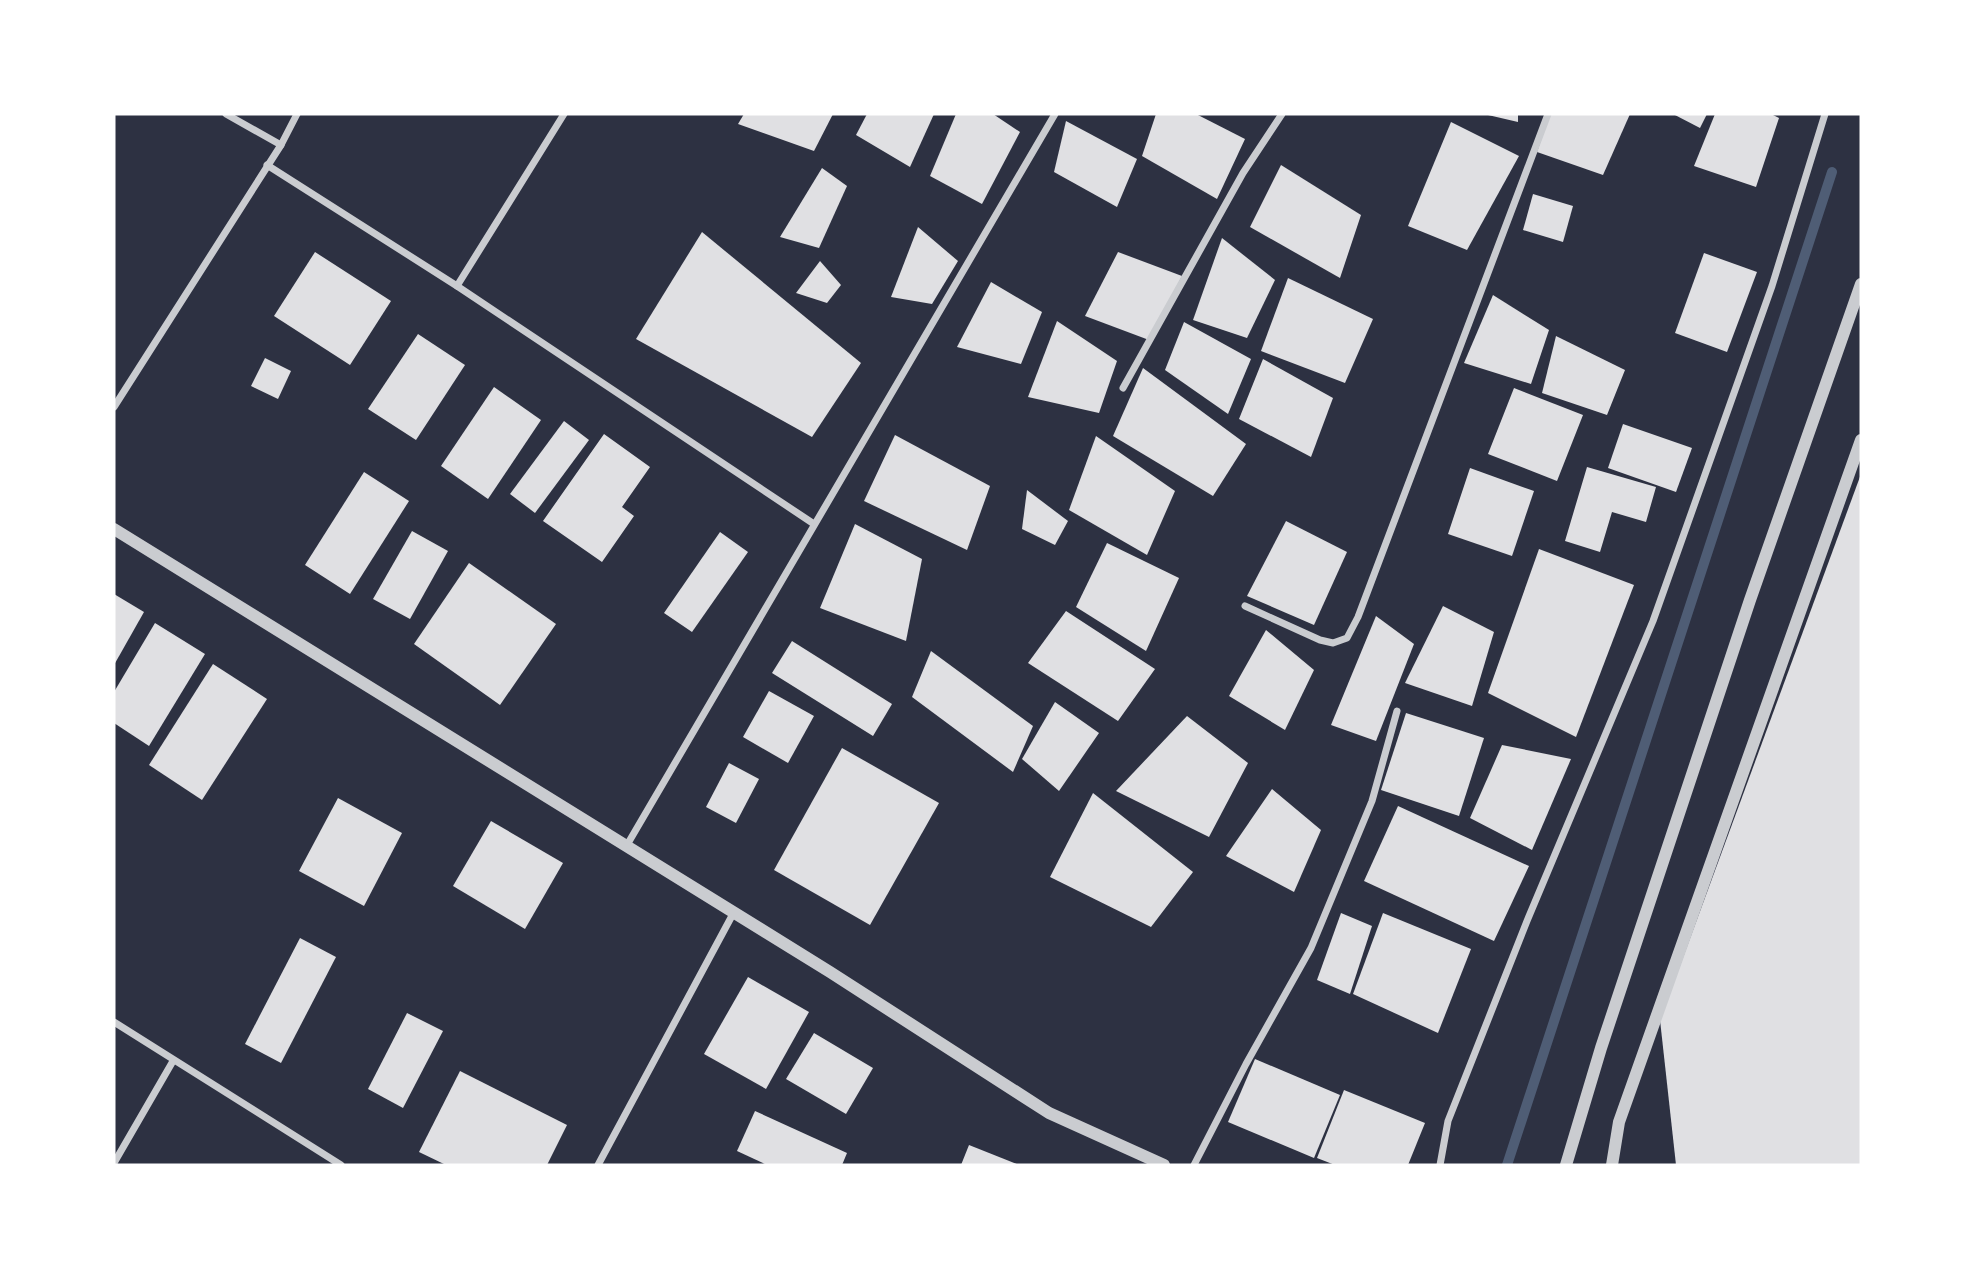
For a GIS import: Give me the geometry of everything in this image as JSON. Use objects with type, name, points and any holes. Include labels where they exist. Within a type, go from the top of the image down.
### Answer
[{"type":"street","points":[[226,114],[281,145]]},
{"type":"street","points":[[114,407],[281,145],[297,114]]},
{"type":"street","points":[[457,286],[564,114]]},
{"type":"street","points":[[627,845],[1055,114]]},
{"type":"street","points":[[1123,388],[1243,173],[1282,114]]},
{"type":"street","points":[[1245,606],[1321,640],[1333,643],[1347,638],[1368,592],[1548,114]]},
{"type":"street","points":[[1440,1165],[1448,1121],[1512,958],[1653,621],[1772,286],[1825,114]]},
{"type":"street","points":[[267,165],[457,286],[814,524]]},
{"type":"street","points":[[1566,1165],[1601,1048],[1750,600],[1861,284]]},
{"type":"street","points":[[1612,1165],[1619,1122],[1861,440]]},
{"type":"street","points":[[114,529],[627,845],[1049,1113],[1164,1165]]},
{"type":"street","points":[[1194,1165],[1246,1064],[1311,948],[1372,801],[1397,711]]},
{"type":"street","points":[[597,1165],[734,912]]},
{"type":"street","points":[[114,1022],[341,1165]]},
{"type":"street","points":[[114,1163],[173,1061]]},
{"type":"building","points":[[744,114],[833,114],[814,151],[738,124]]},
{"type":"building","points":[[867,114],[934,114],[910,167],[856,135]]},
{"type":"building","points":[[956,114],[993,114],[1020,132],[982,204],[930,176]]},
{"type":"building","points":[[1156,114],[1196,114],[1245,139],[1217,199],[1142,156]]},
{"type":"building","points":[[1518,114],[1518,122],[1488,115]]},
{"type":"building","points":[[1550,114],[1630,114],[1603,175],[1537,152]]},
{"type":"building","points":[[1673,114],[1707,114],[1700,128]]},
{"type":"building","points":[[1715,114],[1771,114],[1779,118],[1756,187],[1694,166]]},
{"type":"building","points":[[1066,121],[1137,159],[1117,207],[1054,172]]},
{"type":"building","points":[[1451,122],[1519,156],[1467,250],[1408,226]]},
{"type":"building","points":[[1281,165],[1361,215],[1340,278],[1250,227]]},
{"type":"building","points":[[822,168],[847,186],[819,248],[780,237]]},
{"type":"building","points":[[1533,194],[1573,206],[1563,242],[1523,230]]},
{"type":"building","points":[[918,227],[958,261],[932,304],[891,297]]},
{"type":"building","points":[[702,232],[861,363],[812,437],[636,339]]},
{"type":"building","points":[[1222,238],[1275,280],[1247,338],[1193,320]]},
{"type":"building","points":[[315,252],[391,301],[350,365],[274,316]]},
{"type":"building","points":[[1118,252],[1182,276],[1149,340],[1085,316]]},
{"type":"building","points":[[1704,253],[1757,272],[1727,352],[1675,333]]},
{"type":"building","points":[[820,261],[841,285],[827,303],[796,293]]},
{"type":"building","points":[[1288,278],[1373,319],[1345,383],[1261,351]]},
{"type":"building","points":[[991,282],[1042,312],[1021,364],[957,347]]},
{"type":"building","points":[[1493,295],[1549,330],[1531,384],[1464,363]]},
{"type":"building","points":[[1057,321],[1117,361],[1099,413],[1028,397]]},
{"type":"building","points":[[1184,322],[1251,359],[1228,414],[1165,370]]},
{"type":"building","points":[[418,334],[465,365],[416,440],[368,409]]},
{"type":"building","points":[[1556,336],[1625,370],[1607,415],[1542,393]]},
{"type":"building","points":[[265,358],[291,371],[278,399],[251,386]]},
{"type":"building","points":[[1263,359],[1333,398],[1311,457],[1239,419]]},
{"type":"building","points":[[1143,368],[1246,444],[1213,496],[1113,436]]},
{"type":"building","points":[[494,387],[541,420],[488,499],[441,466]]},
{"type":"building","points":[[1514,388],[1583,415],[1557,481],[1488,454]]},
{"type":"building","points":[[564,421],[589,440],[535,513],[510,494]]},
{"type":"building","points":[[1623,424],[1692,448],[1676,492],[1608,468]]},
{"type":"building","points":[[604,434],[650,467],[622,507],[634,516],[602,562],[543,521]]},
{"type":"building","points":[[895,435],[990,486],[967,550],[864,501]]},
{"type":"building","points":[[1096,436],[1175,491],[1147,555],[1069,510]]},
{"type":"building","points":[[1587,467],[1656,487],[1646,522],[1612,512],[1600,552],[1565,541]]},
{"type":"building","points":[[1470,468],[1534,491],[1512,556],[1448,534]]},
{"type":"building","points":[[364,472],[409,501],[350,594],[305,565]]},
{"type":"building","points":[[1861,474],[1861,1165],[1676,1165],[1660,1020]]},
{"type":"building","points":[[1027,490],[1068,521],[1055,545],[1022,529]]},
{"type":"building","points":[[1286,521],[1347,552],[1314,625],[1247,596]]},
{"type":"building","points":[[855,524],[922,559],[906,641],[820,608]]},
{"type":"building","points":[[412,531],[448,551],[410,619],[373,599]]},
{"type":"building","points":[[720,532],[748,552],[692,632],[664,613]]},
{"type":"building","points":[[1107,543],[1179,578],[1146,651],[1076,607]]},
{"type":"building","points":[[1539,549],[1634,585],[1576,737],[1488,693]]},
{"type":"building","points":[[469,563],[556,624],[500,705],[414,644]]},
{"type":"building","points":[[114,594],[144,612],[114,665]]},
{"type":"building","points":[[1443,606],[1494,632],[1472,706],[1405,683]]},
{"type":"building","points":[[1066,611],[1155,669],[1118,721],[1028,663]]},
{"type":"building","points":[[1376,616],[1414,644],[1376,741],[1331,725]]},
{"type":"building","points":[[155,623],[205,654],[149,746],[114,723],[114,692]]},
{"type":"building","points":[[1266,630],[1314,670],[1285,730],[1229,696]]},
{"type":"building","points":[[792,641],[892,704],[873,736],[772,673]]},
{"type":"building","points":[[931,651],[1033,726],[1013,772],[912,697]]},
{"type":"building","points":[[213,664],[267,699],[202,800],[149,765]]},
{"type":"building","points":[[769,691],[814,716],[788,763],[743,737]]},
{"type":"building","points":[[1055,702],[1099,733],[1059,791],[1022,759]]},
{"type":"building","points":[[1406,713],[1484,738],[1459,816],[1381,790]]},
{"type":"building","points":[[1187,716],[1248,763],[1209,837],[1116,791]]},
{"type":"building","points":[[1502,745],[1571,759],[1532,850],[1470,818]]},
{"type":"building","points":[[842,748],[939,803],[870,925],[774,870]]},
{"type":"building","points":[[729,763],[759,779],[736,823],[706,807]]},
{"type":"building","points":[[1272,789],[1321,830],[1294,892],[1226,856]]},
{"type":"building","points":[[1093,793],[1193,872],[1151,927],[1050,877]]},
{"type":"building","points":[[338,798],[402,833],[364,906],[299,871]]},
{"type":"building","points":[[1398,806],[1529,866],[1494,941],[1364,881]]},
{"type":"building","points":[[491,821],[563,863],[525,929],[453,886]]},
{"type":"building","points":[[1341,913],[1372,926],[1350,994],[1317,980]]},
{"type":"building","points":[[1383,913],[1471,949],[1438,1033],[1353,994]]},
{"type":"building","points":[[300,938],[336,957],[281,1063],[245,1044]]},
{"type":"building","points":[[748,977],[809,1012],[766,1089],[704,1054]]},
{"type":"building","points":[[407,1013],[443,1031],[403,1108],[368,1089]]},
{"type":"building","points":[[814,1033],[873,1068],[846,1114],[786,1079]]},
{"type":"building","points":[[1255,1059],[1340,1095],[1314,1158],[1228,1122]]},
{"type":"building","points":[[460,1071],[567,1125],[547,1165],[446,1165],[419,1152]]},
{"type":"building","points":[[1344,1090],[1425,1123],[1408,1165],[1335,1165],[1317,1158]]},
{"type":"building","points":[[755,1111],[847,1153],[842,1165],[767,1165],[737,1151]]},
{"type":"building","points":[[969,1145],[1019,1165],[961,1165]]},
{"type":"waterway","points":[[1507,1165],[1832,172]]}]
